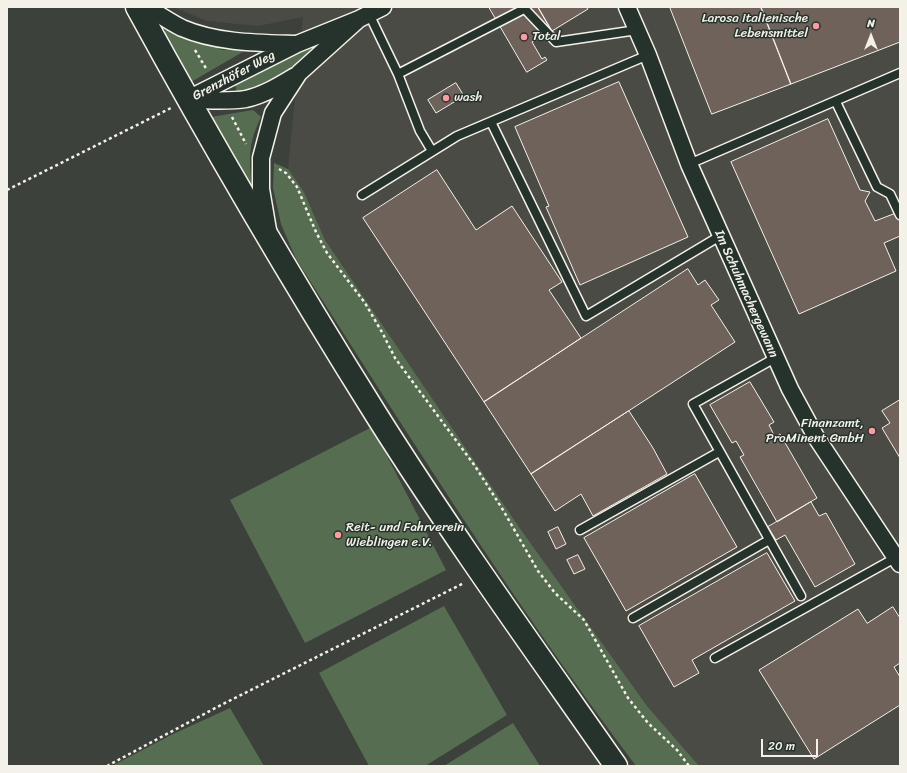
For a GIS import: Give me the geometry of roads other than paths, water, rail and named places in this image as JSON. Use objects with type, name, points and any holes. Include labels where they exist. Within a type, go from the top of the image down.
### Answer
[{"type":"main road","points":[[137,7],[188,100],[270,242],[378,418],[482,574],[616,766]]},
{"type":"street","name":"Grenzhöfer Weg","points":[[147,7],[182,28],[221,39],[296,44]]},
{"type":"street","name":"Im Schuhmachergewann","points":[[627,7],[648,55],[688,164],[775,358],[816,437],[898,561]]},
{"type":"street","name":"Grenzhöfer Weg","points":[[188,100],[296,44],[370,13]]},
{"type":"street","name":"Grenzhöfer Weg","points":[[188,100],[224,100],[247,98],[272,90],[299,73],[370,13]]},
{"type":"street","name":"Grenzhöfer Weg","points":[[270,242],[261,189],[261,158],[273,113],[299,73]]},
{"type":"lane","points":[[398,74],[524,8],[556,42],[637,30]]},
{"type":"lane","points":[[370,13],[398,74],[420,131],[432,151]]},
{"type":"lane","points":[[362,195],[457,136],[648,55]]},
{"type":"lane","points":[[688,164],[836,102],[900,73]]},
{"type":"lane","points":[[836,102],[877,187],[890,194],[900,216]]},
{"type":"lane","points":[[491,122],[586,316],[720,236]]},
{"type":"lane","points":[[775,358],[693,404],[801,596]]},
{"type":"lane","points":[[580,530],[719,452]]},
{"type":"lane","points":[[633,618],[769,540]]},
{"type":"lane","points":[[715,658],[898,561]]},
{"type":"place","name":"Larosa italienische Lebensmittel","points":[[816,26]]},
{"type":"place","name":"Total","points":[[524,37]]},
{"type":"place","name":"wash","points":[[446,98]]},
{"type":"place","name":"Finanzamt, ProMinent GmbH","points":[[872,431]]},
{"type":"place","name":"Reit- und Fahrverein Wieblingen e.V.","points":[[338,535]]}]
